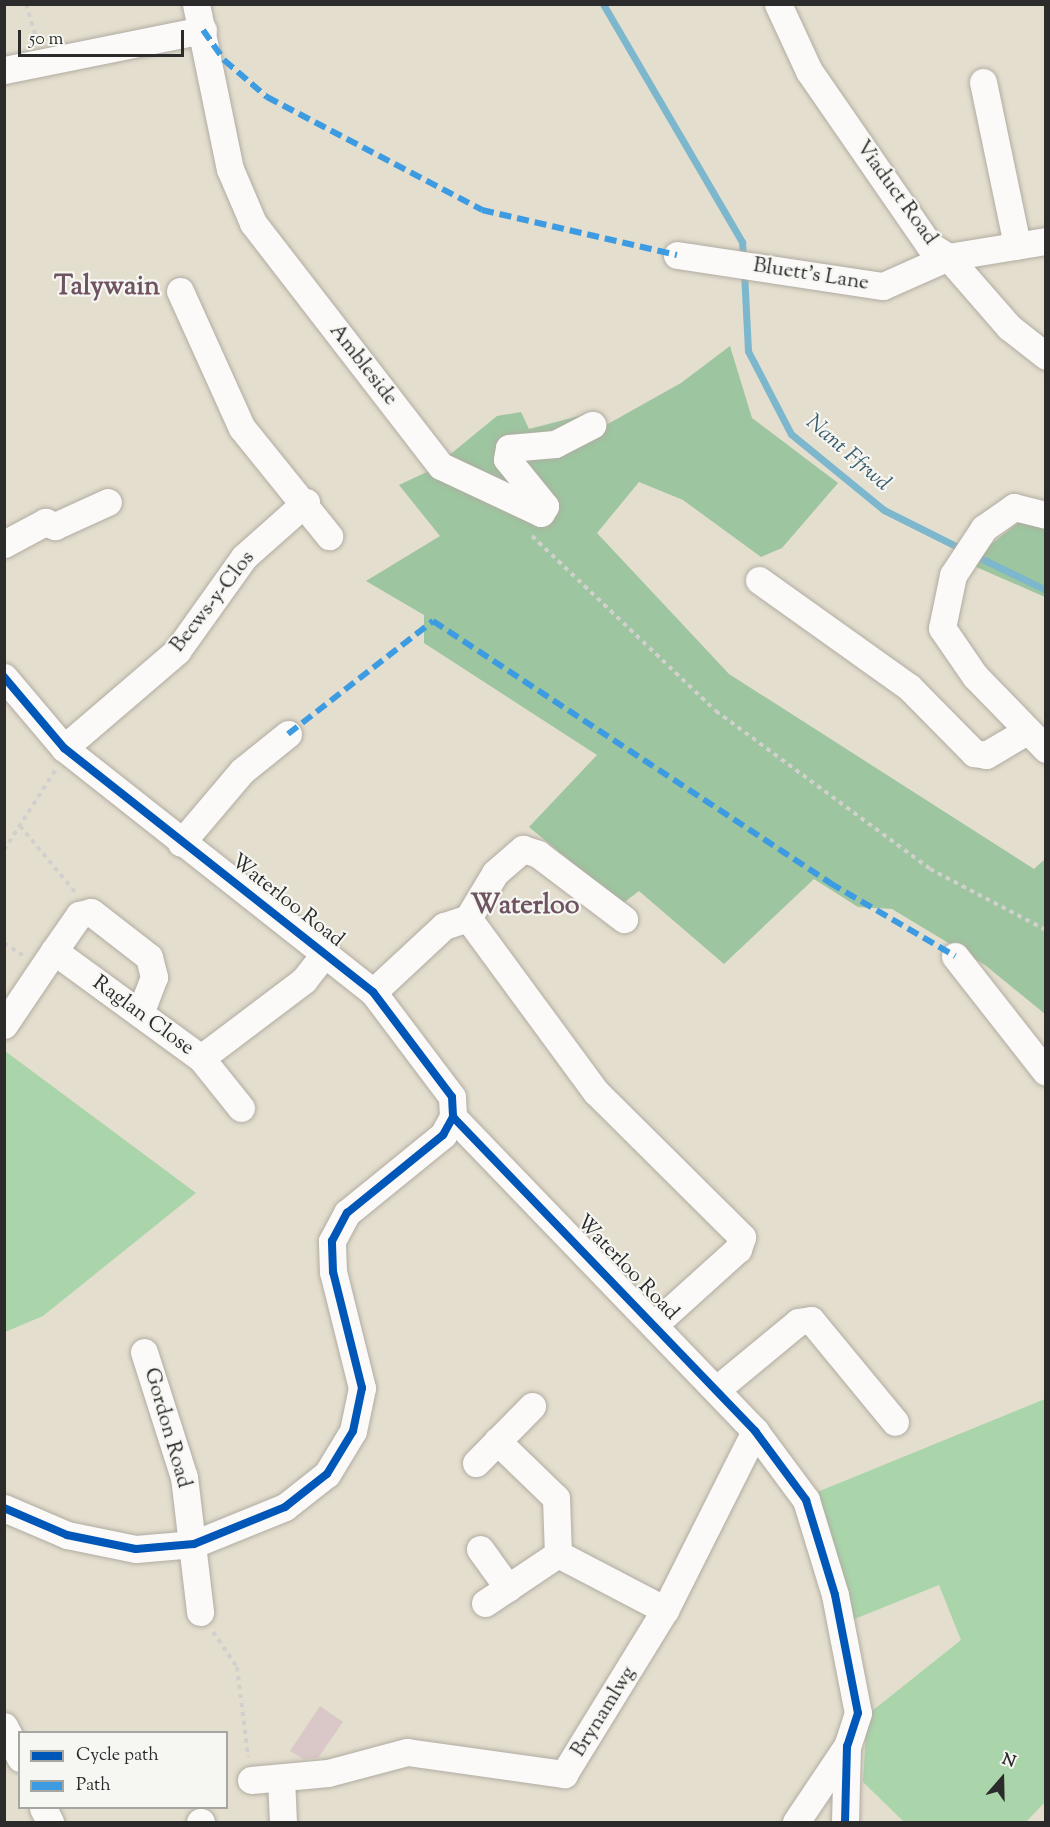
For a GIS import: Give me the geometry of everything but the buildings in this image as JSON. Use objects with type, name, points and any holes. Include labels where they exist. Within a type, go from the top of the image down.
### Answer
[{"type":"street","name":"Viaduct Road","points":[[778,4],[809,71],[929,245],[948,256],[1009,327],[1046,356]]},
{"type":"street","points":[[4,70],[44,62],[199,17]]},
{"type":"street","name":"Ambleside","points":[[199,17],[230,169],[253,223],[441,466],[541,513],[545,506],[507,459],[509,448],[555,444],[592,425]]},
{"type":"street","points":[[983,82],[1017,245]]},
{"type":"street","name":"Bluett's Lane","points":[[677,255],[723,260],[883,286],[948,256],[1046,241]]},
{"type":"street","points":[[180,291],[242,428],[306,502],[329,536]]},
{"type":"street","points":[[4,544],[45,522],[55,526],[108,502]]},
{"type":"street","name":"Becws-y-Clos","points":[[64,748],[177,651],[244,557],[306,502]]},
{"type":"street","points":[[759,580],[909,687],[974,753],[986,755],[1036,740],[975,676],[942,628],[960,565],[976,539],[1014,507],[1046,515]]},
{"type":"street","name":"Waterloo Road","points":[[4,676],[64,748],[181,843],[373,992],[452,1097],[453,1117],[656,1323],[717,1389],[755,1431],[806,1500],[835,1594],[858,1713],[847,1746],[844,1822]]},
{"type":"street","points":[[181,843],[242,771],[288,734]]},
{"type":"street","points":[[373,992],[444,926],[468,918],[495,873],[523,849],[538,854],[624,918]]},
{"type":"street","points":[[4,1025],[79,915],[91,912],[149,957],[154,977],[140,1013]]},
{"type":"street","points":[[468,918],[596,1092],[742,1237],[738,1249],[656,1323]]},
{"type":"street","name":"Raglan Close","points":[[54,951],[201,1058],[304,980],[325,953]]},
{"type":"street","points":[[955,956],[1046,1072]]},
{"type":"street","points":[[201,1058],[241,1108]]},
{"type":"street","points":[[4,1508],[90,1540],[136,1549],[194,1544],[285,1507],[327,1474],[353,1431],[362,1388],[333,1272],[332,1241],[347,1213],[443,1135],[453,1117]]},
{"type":"street","points":[[717,1389],[798,1322],[811,1320],[895,1422]]},
{"type":"street","name":"Gordon Road","points":[[144,1352],[184,1477],[194,1544],[200,1612]]},
{"type":"street","points":[[476,1463],[532,1406]]},
{"type":"street","name":"Brynamlwg","points":[[250,1780],[327,1773],[408,1752],[564,1774],[665,1610],[755,1431]]},
{"type":"street","points":[[497,1441],[556,1498],[558,1554]]},
{"type":"street","points":[[480,1549],[508,1588]]},
{"type":"street","points":[[558,1554],[665,1610]]},
{"type":"street","points":[[485,1603],[558,1554]]},
{"type":"street","points":[[4,1726],[18,1754]]},
{"type":"street","points":[[796,1822],[847,1746]]},
{"type":"street","points":[[281,1778],[283,1822]]},
{"type":"path","points":[[26,4],[44,62]]},
{"type":"path","points":[[527,531],[716,711],[930,869],[1046,930]]},
{"type":"path","points":[[4,849],[20,826],[64,748]]},
{"type":"path","points":[[20,826],[91,912]]},
{"type":"path","points":[[200,1612],[237,1666],[250,1780]]},
{"type":"green space","points":[[730,346],[752,418],[838,483],[782,548],[761,557],[683,500],[639,482],[597,533],[729,674],[1034,869],[1045,859],[1045,1014],[985,965],[892,909],[858,907],[814,879],[724,964],[639,891],[622,904],[529,827],[597,755],[424,643],[424,615],[366,581],[440,536],[399,485],[431,470],[497,416],[521,412],[529,429],[587,414],[606,425],[681,383]]},
{"type":"green space","points":[[1045,521],[1045,597],[967,563],[1018,523]]},
{"type":"green space","points":[[5,1051],[196,1193],[43,1316],[5,1332]]},
{"type":"green space","points":[[1045,1399],[1046,1801],[1026,1822],[904,1822],[863,1782],[867,1715],[961,1640],[939,1585],[847,1622],[810,1495]]},
{"type":"waterway","name":"Nant Ffrwd","points":[[603,4],[742,242],[743,258]]},
{"type":"waterway","name":"Nant Ffrwd","points":[[744,272],[748,351],[791,434],[884,510],[964,550]]},
{"type":"waterway","name":"Nant Ffrwd","points":[[974,555],[1046,590]]},
{"type":"marked path","points":[[203,30],[224,60],[267,97],[482,210],[677,255]]},
{"type":"marked path","points":[[288,734],[433,621],[830,883],[955,956]]},
{"type":"cycle path","points":[[4,677],[64,748],[373,992],[452,1097],[453,1117],[755,1431],[806,1500],[835,1595],[858,1713],[847,1746],[845,1822]]},
{"type":"cycle path","points":[[4,1508],[67,1535],[136,1549],[194,1544],[285,1507],[327,1474],[353,1431],[362,1388],[333,1272],[332,1241],[347,1213],[443,1135],[453,1117]]},
{"type":"district","name":"Talywain","points":[[107,288]]},
{"type":"district","name":"Waterloo","points":[[525,907]]}]
